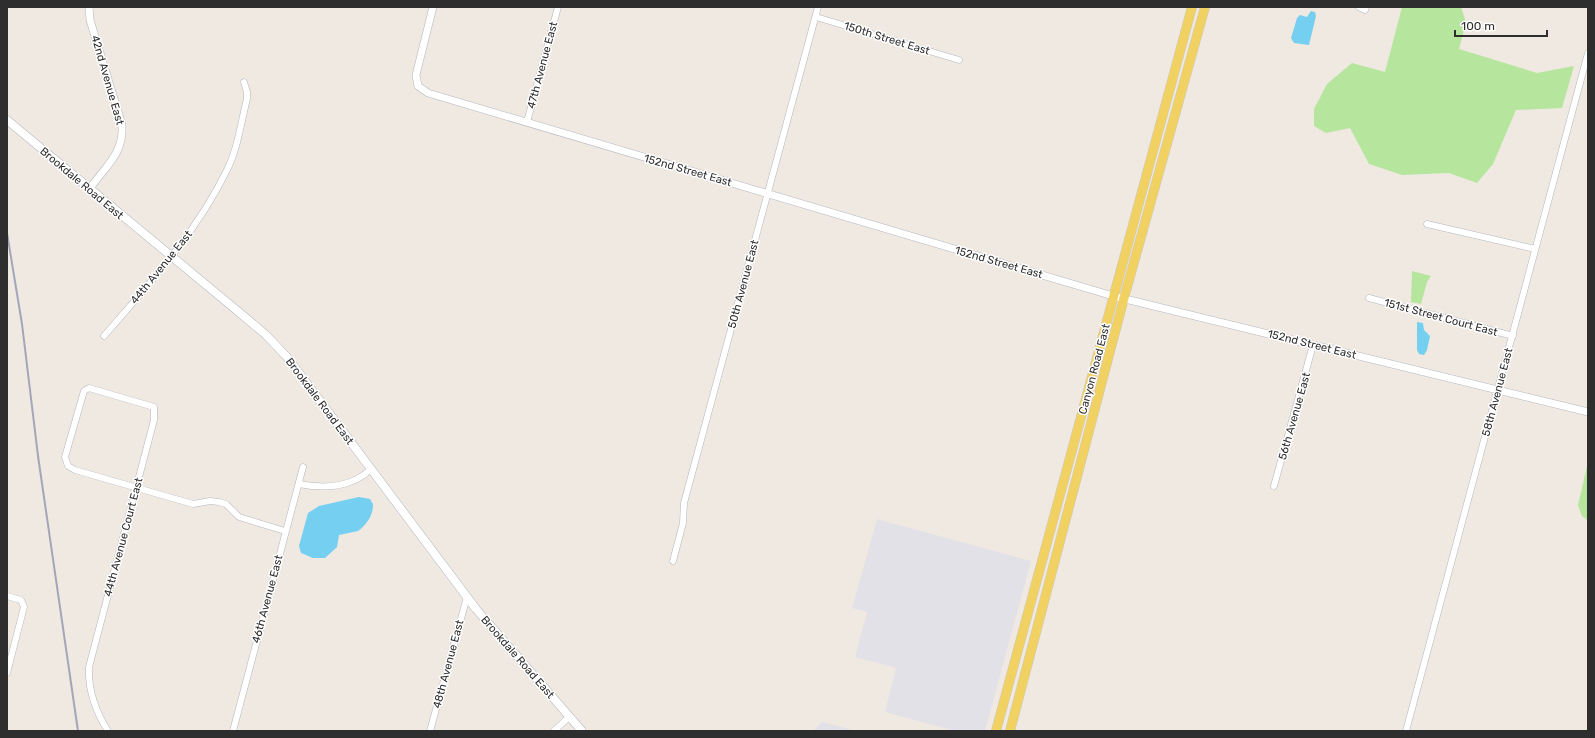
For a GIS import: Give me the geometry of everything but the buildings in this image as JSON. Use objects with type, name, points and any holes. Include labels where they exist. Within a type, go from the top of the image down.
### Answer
[{"type":"main road","name":"Canyon Road East","points":[[996,731],[1192,7]]},
{"type":"main road","name":"Canyon Road East","points":[[1010,731],[1124,298],[1203,9]]},
{"type":"main road","name":"Brookdale Road East","points":[[7,120],[265,334],[287,357],[467,597],[497,634],[582,731]]},
{"type":"street","name":"42nd Avenue East","points":[[89,7],[90,20],[122,125],[123,134],[121,146],[116,156],[90,190]]},
{"type":"street","name":"152nd Street East","points":[[433,7],[416,71],[418,86],[428,93],[1113,296],[1588,412]]},
{"type":"street","name":"47th Avenue East","points":[[526,122],[558,7]]},
{"type":"street","name":"50th Avenue East","points":[[673,561],[683,523],[684,503],[818,7]]},
{"type":"street","name":"150th Street East","points":[[816,17],[959,60]]},
{"type":"street","name":"58th Avenue East","points":[[1406,731],[1513,336],[1535,249],[1585,74],[1588,53]]},
{"type":"street","name":"44th Avenue East","points":[[104,336],[172,257],[197,222],[227,170],[247,99],[247,92],[244,82]]},
{"type":"street","points":[[1426,224],[1535,249]]},
{"type":"street","name":"151st Street Court East","points":[[1369,298],[1513,336]]},
{"type":"street","name":"56th Avenue East","points":[[1274,486],[1313,345]]},
{"type":"street","name":"44th Avenue Court East","points":[[108,731],[93,697],[88,676],[89,667],[154,420],[154,407],[89,388],[84,391],[81,397],[65,462],[68,466],[75,470],[136,487]]},
{"type":"street","name":"46th Avenue East","points":[[232,731],[303,467]]},
{"type":"street","points":[[299,484],[328,487],[346,484],[360,478],[371,469]]},
{"type":"street","points":[[136,487],[193,504],[210,501],[226,504],[238,517],[285,531]]},
{"type":"street","points":[[7,596],[20,600],[23,604],[23,613],[7,674]]},
{"type":"street","name":"48th Avenue East","points":[[430,731],[467,597]]},
{"type":"street","points":[[554,731],[570,717]]},
{"type":"shaded area","points":[[877,519],[1031,561],[985,731],[955,731],[885,712],[896,668],[855,657],[867,612],[852,608]]},
{"type":"shaded area","points":[[822,722],[857,731],[813,731]]},
{"type":"green space","points":[[1402,7],[1461,7],[1466,22],[1459,49],[1537,73],[1574,66],[1562,108],[1516,110],[1493,164],[1477,183],[1449,173],[1402,175],[1369,164],[1350,128],[1326,133],[1314,126],[1314,109],[1327,84],[1352,63],[1385,72]]},
{"type":"green space","points":[[1412,271],[1431,276],[1427,282],[1421,304],[1411,302]]},
{"type":"green space","points":[[1588,462],[1588,521],[1582,516],[1578,505]]},
{"type":"water","points":[[1311,11],[1315,12],[1316,16],[1309,45],[1294,43],[1291,38],[1297,18],[1300,15],[1307,17]]},
{"type":"water","points":[[1417,322],[1423,323],[1424,330],[1430,336],[1427,350],[1424,355],[1419,354],[1417,350]]},
{"type":"water","points":[[359,497],[370,499],[373,504],[371,516],[364,526],[358,531],[339,535],[337,547],[325,558],[313,558],[301,553],[299,546],[308,513],[319,506]]},
{"type":"railway","points":[[7,233],[22,324],[38,456],[78,731]]}]
